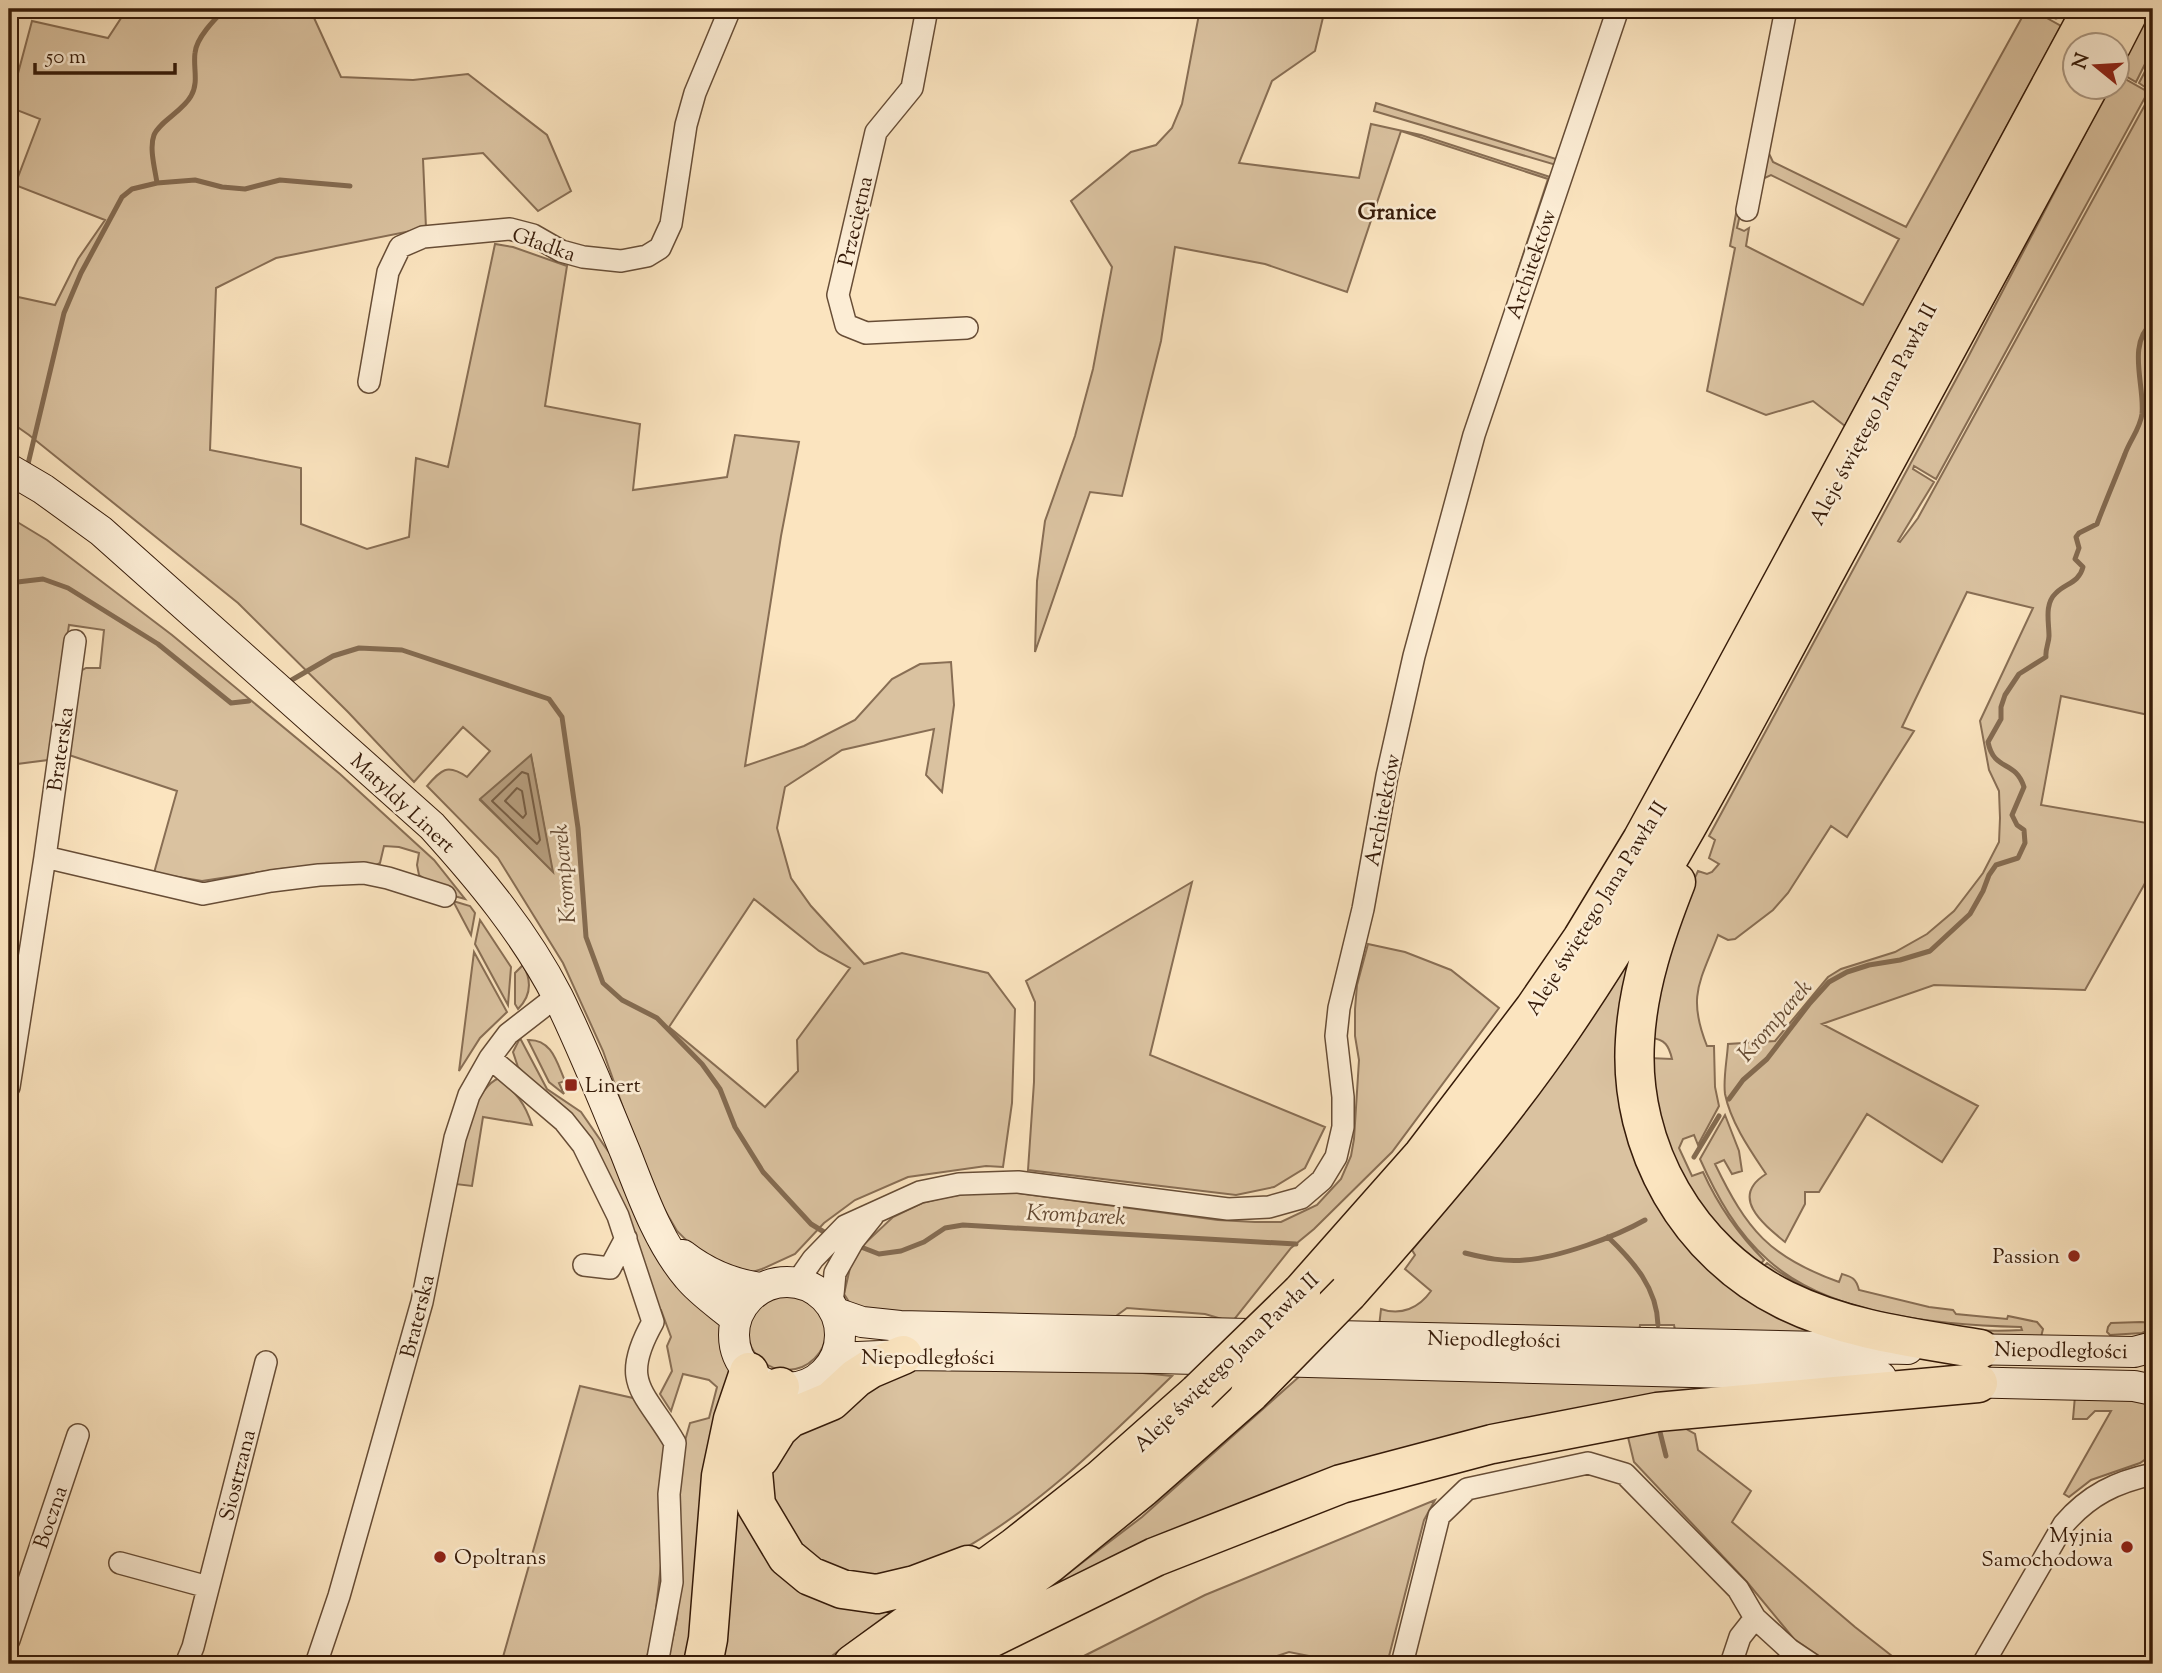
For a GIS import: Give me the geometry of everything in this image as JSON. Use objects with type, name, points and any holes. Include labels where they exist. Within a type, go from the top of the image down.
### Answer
[{"type":"highway","name":"Aleje świętego Jana Pawła II","points":[[852,1664],[1015,1547],[1101,1479],[1198,1393],[1301,1293],[1423,1155],[1534,1009],[1642,840],[2092,9]]},
{"type":"highway","points":[[2118,32],[2130,9]]},
{"type":"highway","name":"Aleje świętego Jana Pawła II","points":[[910,1664],[1050,1563],[1142,1488],[1250,1393],[1348,1293],[1428,1204],[1500,1114],[1563,1027],[1646,899],[1721,768],[2080,102]]},
{"type":"highway","points":[[1721,768],[1661,919],[1637,1015],[1634,1072],[1637,1102],[1644,1130],[1661,1174],[1675,1199],[1705,1239],[1745,1276],[1765,1290],[1808,1310],[1979,1366]]},
{"type":"highway","points":[[753,1472],[768,1442],[790,1418],[831,1401],[870,1369],[903,1355]]},
{"type":"highway","points":[[937,1664],[1155,1556],[1341,1484],[1492,1444],[1657,1412],[1979,1366]]},
{"type":"highway","points":[[764,1380],[767,1404],[754,1437],[756,1505],[787,1557],[810,1576],[842,1589],[877,1594],[915,1585],[1015,1547]]},
{"type":"highway","points":[[703,1664],[708,1639],[721,1476],[733,1419],[764,1380]]},
{"type":"main road","name":"Matyldy Linert","points":[[9,469],[43,489],[101,531],[432,826],[490,891],[532,951],[557,996],[593,1073],[648,1210],[689,1279],[736,1319]]},
{"type":"main road","name":"Matyldy Linert","points":[[666,1241],[693,1263],[714,1275],[739,1285],[761,1288]]},
{"type":"main road","points":[[778,1282],[797,1282],[817,1290],[834,1309],[841,1335],[835,1358],[828,1369],[818,1378],[793,1388],[764,1380],[739,1358],[734,1340],[736,1319],[747,1300],[761,1288],[778,1282]]},
{"type":"main road","name":"Niepodległości","points":[[834,1309],[862,1322],[900,1326],[1873,1349],[2153,1390]]},
{"type":"main road","name":"Niepodległości","points":[[835,1358],[903,1355],[1255,1360],[1871,1377],[2153,1348]]},
{"type":"street","name":"Gładka","points":[[369,382],[388,272],[400,247],[423,237],[510,229],[533,235],[561,251],[583,257],[621,261],[647,257],[660,248],[671,225],[686,125],[695,93],[730,9]]},
{"type":"street","name":"Przeciętna","points":[[927,9],[912,88],[876,132],[838,295],[846,324],[866,333],[967,328]]},
{"type":"street","name":"Architektów","points":[[797,1282],[813,1259],[845,1226],[920,1192],[959,1184],[1018,1182],[1228,1209],[1269,1207],[1301,1198],[1322,1180],[1336,1157],[1343,1127],[1343,1097],[1335,1036],[1339,1008],[1363,909],[1387,776],[1441,547],[1474,435],[1618,9]]},
{"type":"street","points":[[1747,210],[1786,9]]},
{"type":"street","name":"Braterska","points":[[9,1087],[75,641]]},
{"type":"street","points":[[45,857],[203,894],[271,881],[364,873],[445,896]]},
{"type":"street","name":"Braterska","points":[[316,1664],[339,1596],[422,1302],[455,1138],[469,1094],[490,1058],[509,1034],[557,996]]},
{"type":"street","points":[[490,1058],[564,1121],[583,1145],[618,1216],[653,1322],[640,1345],[635,1373],[642,1396],[675,1443],[669,1494],[672,1582],[657,1664]]},
{"type":"street","points":[[532,1095],[545,1127]]},
{"type":"street","name":"Architektów","points":[[834,1309],[835,1273],[853,1241],[879,1209]]},
{"type":"street","points":[[584,1265],[610,1268],[626,1238]]},
{"type":"street","name":"Siostrzana","points":[[186,1664],[266,1362]]},
{"type":"street","name":"Boczna","points":[[9,1640],[78,1435]]},
{"type":"street","points":[[1402,1664],[1439,1516],[1467,1489],[1588,1463],[1625,1474],[1738,1589],[1755,1618],[1790,1650],[1811,1664]]},
{"type":"street","points":[[1983,1664],[2064,1524],[2096,1493],[2151,1472]]},
{"type":"street","points":[[120,1563],[208,1587]]},
{"type":"street","points":[[1731,1664],[1741,1637],[1755,1618]]},
{"type":"shaded area","points":[[127,9],[310,9],[341,77],[413,80],[468,74],[547,135],[571,191],[538,211],[483,153],[423,159],[426,228],[276,258],[216,288],[210,450],[301,468],[301,524],[367,549],[409,537],[416,458],[448,467],[495,244],[513,247],[567,266],[545,406],[640,424],[633,490],[727,477],[735,435],[799,442],[781,536],[745,766],[804,746],[855,720],[892,679],[920,664],[951,662],[954,705],[942,792],[926,775],[934,729],[842,750],[785,787],[777,828],[791,878],[811,906],[864,964],[902,953],[988,973],[1015,1009],[1012,1103],[1003,1167],[986,1166],[908,1177],[855,1200],[824,1223],[795,1254],[746,1274],[696,1250],[677,1231],[663,1207],[642,1161],[603,1051],[563,963],[498,858],[427,786],[441,772],[449,769],[467,777],[490,751],[463,727],[414,782],[238,603],[9,421],[9,295],[55,305],[78,259],[105,220],[15,185],[40,119],[9,107],[32,21],[108,38]],"holes":[[[531,756],[552,870],[480,800]],[[754,899],[819,951],[850,968],[797,1040],[798,1071],[765,1107],[669,1027]]]},
{"type":"shaded area","points":[[1200,9],[1325,9],[1315,51],[1272,81],[1239,163],[1359,178],[1371,124],[1421,135],[1553,178],[1524,272],[1517,273],[1548,179],[1401,131],[1347,292],[1265,264],[1175,247],[1161,341],[1122,496],[1090,492],[1035,652],[1037,581],[1045,521],[1075,436],[1093,369],[1112,267],[1071,201],[1131,152],[1156,145],[1172,128],[1182,104]]},
{"type":"shaded area","points":[[2021,9],[2050,9],[2045,17],[2061,26],[1845,426],[1813,401],[1766,415],[1707,391],[1735,248],[1730,246],[1738,203],[1742,206],[1737,228],[1744,231],[1749,228],[1746,246],[1863,305],[1899,239],[1771,175],[1758,181],[1765,145],[1773,162],[1906,227],[2025,12]]},
{"type":"shaded area","points":[[2153,9],[2153,55],[2150,54],[2136,82],[2130,79],[2130,48]]},
{"type":"shaded area","points":[[2153,56],[2153,716],[2061,696],[2041,805],[2153,824],[2153,869],[2085,990],[1934,985],[1822,1024],[1978,1106],[1942,1162],[1867,1114],[1819,1192],[1805,1192],[1805,1204],[1785,1242],[1760,1219],[1753,1210],[1750,1192],[1755,1183],[1766,1174],[1742,1136],[1728,1105],[1724,1082],[1728,1044],[1775,1041],[1828,977],[1841,969],[1895,952],[1927,934],[1954,911],[1983,873],[1999,842],[1999,791],[1989,770],[1980,721],[2033,608],[1967,592],[1902,727],[1914,731],[1847,837],[1831,826],[1788,893],[1773,910],[1735,939],[1728,940],[1718,935],[1701,978],[1697,1001],[1701,1029],[1707,1046],[1714,1046],[1715,1087],[1719,1106],[1698,1145],[1694,1135],[1683,1139],[1679,1148],[1692,1176],[1703,1172],[1729,1219],[1764,1260],[1759,1266],[1762,1268],[1767,1263],[1792,1280],[1822,1295],[1888,1317],[1957,1329],[2022,1330],[2021,1327],[1956,1324],[1888,1314],[1822,1294],[1793,1279],[1768,1260],[1737,1226],[1713,1187],[1700,1159],[1725,1115],[1739,1151],[1742,1171],[1732,1174],[1724,1160],[1715,1164],[1750,1224],[1777,1251],[1839,1282],[1842,1274],[1851,1277],[1859,1290],[1953,1310],[1956,1314],[2007,1319],[2008,1316],[2037,1322],[2043,1329],[2041,1337],[2029,1340],[1964,1336],[1877,1323],[1813,1302],[1773,1281],[1738,1257],[1708,1228],[1684,1194],[1664,1156],[1651,1115],[1644,1069],[1649,1068],[1649,1058],[1672,1059],[1666,1044],[1651,1038],[1658,994],[1674,932],[1698,871],[1707,874],[1719,864],[1709,858],[1715,840],[1709,836],[1966,361],[2102,102],[2130,102],[2130,82],[2148,92],[1936,479],[1914,466],[1913,469],[1934,482],[1898,541],[1900,542],[1918,518],[2152,92],[2139,83]]},
{"type":"shaded area","points":[[1376,103],[1556,159],[1556,165],[1374,111]]},
{"type":"shaded area","points":[[9,517],[47,540],[172,635],[340,774],[434,860],[465,899],[447,894],[419,875],[419,853],[399,847],[384,846],[380,863],[369,869],[326,865],[202,881],[154,873],[177,791],[66,754],[79,672],[86,668],[100,668],[104,630],[69,625],[48,760],[9,765]]},
{"type":"shaded area","points":[[1192,882],[1150,1055],[1325,1127],[1305,1168],[1274,1187],[1236,1195],[1028,1170],[1034,1082],[1035,1002],[1026,981]]},
{"type":"shaded area","points":[[453,901],[470,906],[475,913],[471,935]]},
{"type":"shaded area","points":[[480,920],[511,967],[508,1005],[475,944]]},
{"type":"shaded area","points":[[1368,944],[1405,952],[1451,970],[1499,1008],[1392,1152],[1291,1248],[1232,1322],[1205,1314],[1127,1308],[1116,1316],[907,1318],[851,1305],[844,1294],[850,1268],[861,1247],[893,1217],[922,1203],[942,1198],[970,1193],[1018,1193],[1218,1220],[1255,1222],[1281,1222],[1317,1205],[1341,1179],[1351,1156],[1359,1060],[1355,1036],[1355,1009],[1357,985]]},
{"type":"shaded area","points":[[1637,949],[1655,1183],[1855,1336],[1676,1335],[1674,1325],[1640,1325],[1639,1334],[1379,1327],[1381,1309],[1396,1312],[1409,1309],[1421,1302],[1431,1291],[1405,1269],[1415,1255],[1412,1250],[1508,1134]]},
{"type":"shaded area","points":[[474,952],[507,1012],[480,1038],[459,1071]]},
{"type":"shaded area","points":[[523,965],[529,988],[526,999],[518,1009],[515,1004],[515,973]]},
{"type":"shaded area","points":[[520,1038],[547,1089],[581,1112],[610,1154],[641,1224],[722,1323],[724,1345],[735,1371],[692,1664],[667,1664],[677,1618],[681,1455],[690,1423],[709,1418],[717,1387],[709,1380],[683,1374],[671,1411],[660,1394],[672,1371],[667,1346],[671,1337],[661,1310],[651,1307],[646,1269],[538,1087],[518,1067],[513,1052]]},
{"type":"shaded area","points":[[528,1040],[543,1043],[552,1053],[565,1081],[559,1083],[564,1094],[549,1082]]},
{"type":"shaded area","points":[[499,1078],[519,1099],[532,1125],[483,1117],[472,1186],[455,1184],[474,1110],[480,1096]]},
{"type":"shaded area","points":[[787,1292],[802,1295],[815,1303],[823,1316],[826,1331],[823,1346],[815,1359],[802,1367],[787,1370],[772,1367],[759,1359],[751,1346],[748,1331],[751,1316],[759,1303],[772,1295]]},
{"type":"shaded area","points":[[2111,1323],[2153,1323],[2153,1328],[2142,1333],[2110,1335],[2107,1332]]},
{"type":"shaded area","points":[[902,1369],[1123,1371],[1172,1376],[1071,1471],[1018,1514],[989,1533],[917,1573],[894,1578],[859,1577],[812,1557],[804,1550],[778,1511],[773,1501],[770,1480],[775,1449]]},
{"type":"shaded area","points":[[1301,1375],[1789,1386],[1608,1409],[1003,1623],[1142,1517]]},
{"type":"shaded area","points":[[580,1386],[646,1401],[675,1443],[653,1635],[645,1664],[501,1664]]},
{"type":"shaded area","points":[[2075,1396],[2144,1399],[2153,1403],[2153,1454],[2140,1463],[2091,1480],[2069,1497],[2064,1494],[2111,1411],[2095,1411],[2087,1419],[2073,1419]]},
{"type":"shaded area","points":[[1679,1425],[1695,1434],[1698,1450],[1751,1491],[1732,1522],[1855,1627],[1892,1656],[1907,1664],[1831,1664],[1794,1639],[1747,1582],[1634,1462],[1627,1433]]},
{"type":"shaded area","points":[[733,1478],[757,1539],[903,1603],[821,1664],[715,1664]]},
{"type":"shaded area","points":[[1435,1500],[1424,1520],[1387,1664],[1349,1664],[1289,1652],[1253,1664],[1068,1664],[1205,1595]]},
{"type":"water","points":[[531,755],[553,872],[480,799]]},
{"type":"waterway","points":[[28,464],[64,313],[81,273],[122,197],[132,189],[157,183],[152,152],[154,135],[191,96],[195,86],[196,47],[207,29],[225,9]]},
{"type":"waterway","name":"Kromparek","points":[[2042,9],[2056,17]]},
{"type":"waterway","name":"Kromparek","points":[[2149,67],[2153,70]]},
{"type":"waterway","points":[[157,183],[195,180],[222,187],[245,189],[280,180],[350,186]]},
{"type":"waterway","name":"Kromparek","points":[[1729,1099],[1743,1080],[1767,1059],[1829,982],[1847,972],[1869,965],[1930,951],[1970,914],[1996,865],[2018,858],[2025,843],[2024,830],[2017,825],[2012,815],[2024,787],[2015,772],[1995,758],[1988,742],[2001,719],[2005,695],[2019,674],[2046,657],[2049,639],[2048,613],[2052,597],[2075,580],[2083,567],[2075,559],[2079,548],[2076,537],[2097,524],[2139,425],[2142,403],[2138,353],[2145,331],[2153,322]]},
{"type":"waterway","points":[[9,534],[16,508]]},
{"type":"waterway","name":"Kromparek","points":[[9,583],[43,579],[68,588],[158,644],[231,703],[249,701]]},
{"type":"waterway","name":"Kromparek","points":[[290,681],[333,656],[359,648],[402,650],[549,699],[562,717],[578,828],[586,937],[603,983],[622,1000],[657,1018],[702,1064],[720,1089],[735,1127],[763,1172],[811,1224],[824,1232]]},
{"type":"waterway","name":"Kromparek","points":[[1694,1157],[1719,1116]]},
{"type":"waterway","name":"Kromparek","points":[[1465,1253],[1502,1260],[1539,1258],[1587,1245],[1645,1220]]},
{"type":"waterway","name":"Kromparek","points":[[861,1247],[879,1254],[901,1251],[924,1242],[945,1228],[963,1225],[1296,1244]]},
{"type":"waterway","points":[[1608,1237],[1627,1256],[1649,1287],[1658,1325]]},
{"type":"waterway","points":[[1659,1428],[1666,1456]]},
{"type":"place","name":"Linert","points":[[571,1085]]},
{"type":"place","name":"Passion","points":[[2074,1256]]},
{"type":"place","name":"Myjnia Samochodowa","points":[[2127,1547]]},
{"type":"place","name":"Opoltrans","points":[[440,1557]]},
{"type":"district","name":"Granice","points":[[1397,211]]}]
